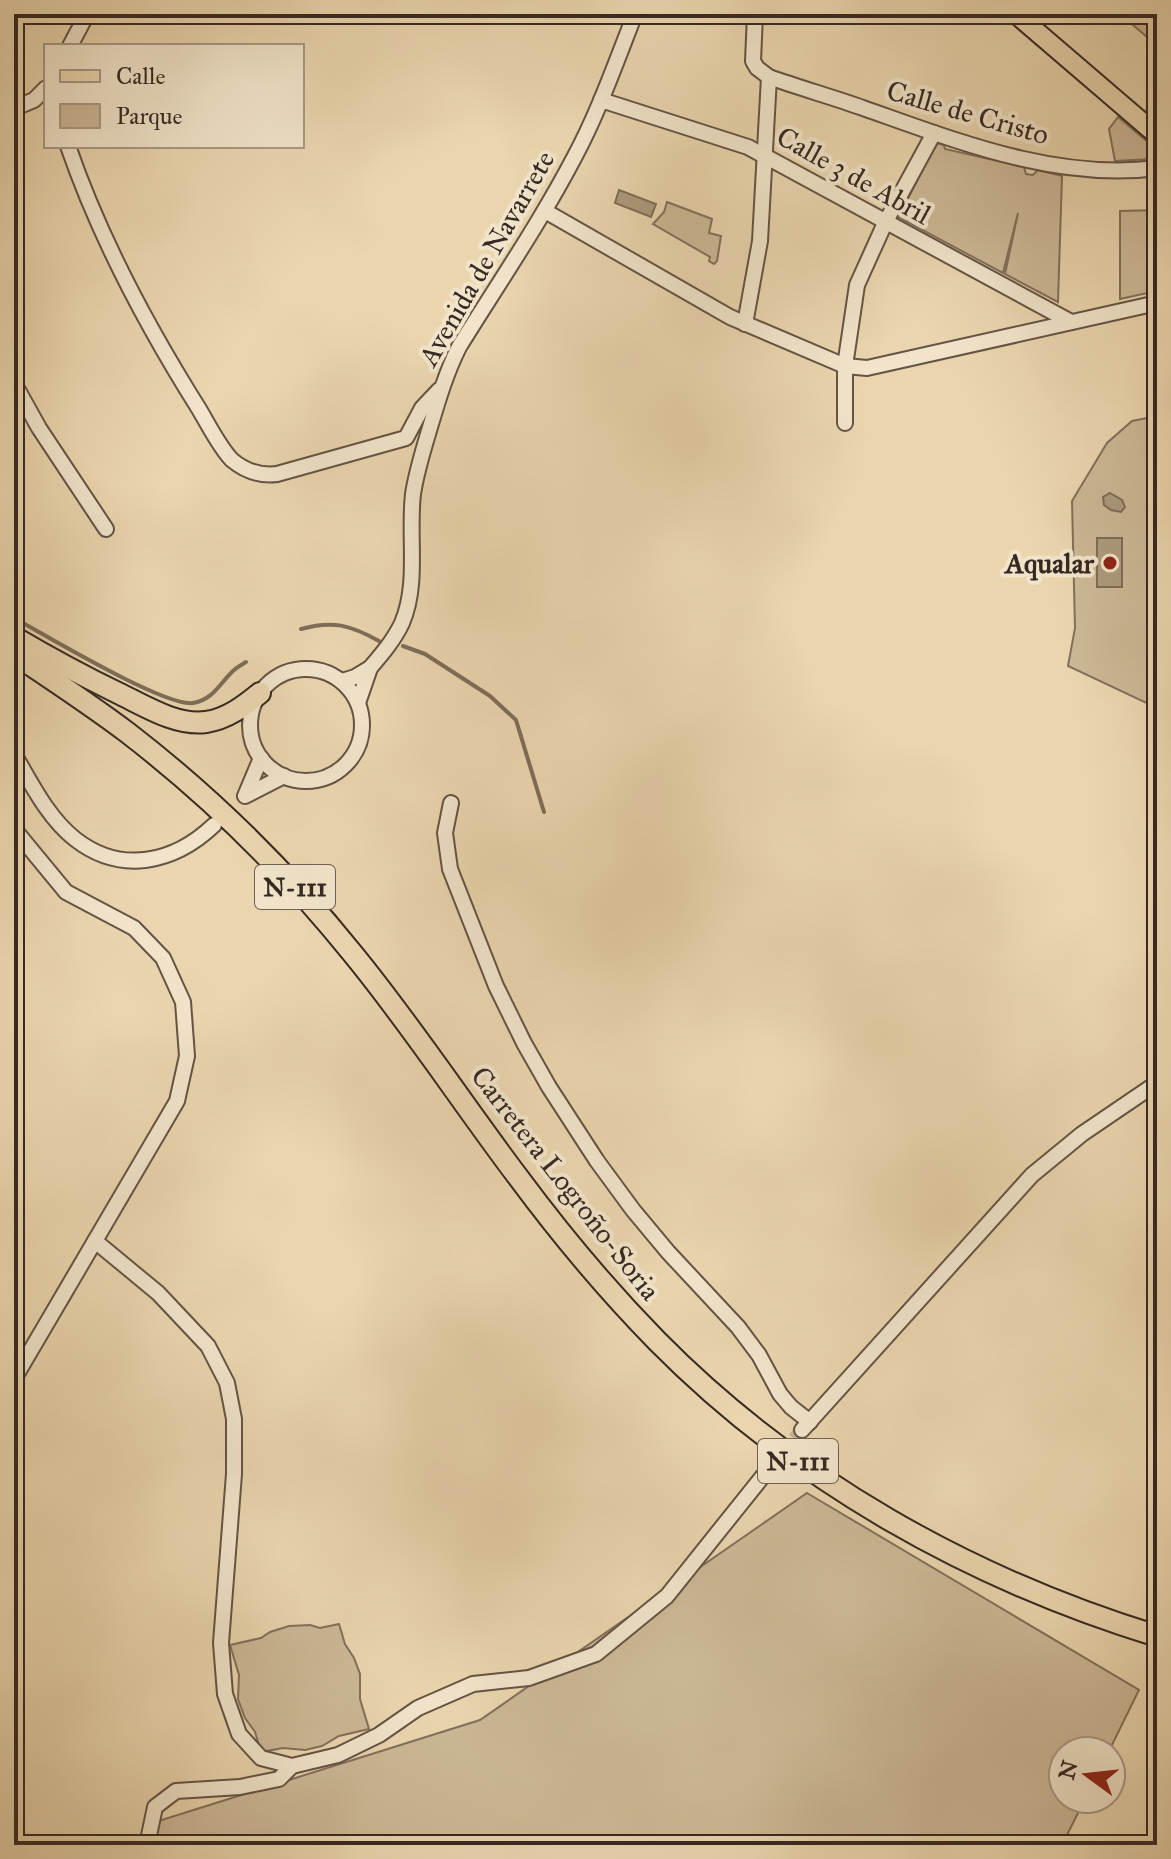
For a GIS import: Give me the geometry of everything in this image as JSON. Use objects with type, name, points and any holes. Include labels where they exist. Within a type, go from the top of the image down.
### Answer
[{"type":"highway","points":[[14,637],[68,669],[140,704],[187,722],[206,722],[227,716],[260,693]]},
{"type":"highway","name":"Carretera Logroño-Soria","points":[[14,654],[143,746],[212,804],[286,876],[352,951],[397,1009],[517,1177],[591,1270],[691,1374],[772,1442],[890,1521],[1005,1579],[1157,1636]]},
{"type":"main road","points":[[1016,14],[1155,133]]},
{"type":"street","points":[[71,44],[87,14]]},
{"type":"street","points":[[185,14],[232,14]]},
{"type":"street","name":"Avenida de Navarrete","points":[[370,668],[391,643],[407,609],[411,589],[414,493],[419,464],[442,387],[459,347],[545,211],[575,157],[635,14]]},
{"type":"street","points":[[745,324],[760,241],[769,77],[753,61],[755,14]]},
{"type":"street","name":"Calle de Cristo","points":[[769,77],[934,133],[1020,157],[1093,169],[1157,168]]},
{"type":"street","points":[[15,108],[34,100],[44,91]]},
{"type":"street","points":[[1155,133],[1157,93]]},
{"type":"street","name":"Calle 3 de Abril","points":[[601,100],[742,145],[1071,322]]},
{"type":"street","points":[[845,423],[845,366],[857,285],[885,223],[934,133]]},
{"type":"street","points":[[69,148],[104,233],[148,321],[230,458],[243,468],[265,475],[277,474],[406,438],[422,408],[442,387]]},
{"type":"street","points":[[545,211],[730,317],[845,366],[867,368],[1157,303]]},
{"type":"street","points":[[14,383],[39,428],[106,529]]},
{"type":"street","points":[[342,681],[370,668]]},
{"type":"street","points":[[358,703],[370,668]]},
{"type":"street","points":[[298,669],[319,670],[342,681],[353,694],[362,716],[362,735],[348,763],[323,779],[303,781],[284,776],[267,765],[252,740],[250,730],[252,709],[269,682],[298,669]]},
{"type":"street","points":[[14,754],[54,816],[74,838],[98,854],[147,861],[176,852],[201,838],[214,825]]},
{"type":"street","points":[[261,758],[240,801],[284,776]]},
{"type":"street","points":[[451,803],[445,833],[450,869],[496,986],[549,1087],[633,1210],[738,1327],[759,1355],[780,1394],[806,1426],[1032,1175],[1082,1134],[1157,1083]]},
{"type":"street","points":[[14,829],[66,892],[134,928],[163,958],[183,1002],[187,1056],[177,1101],[14,1379]]},
{"type":"street","points":[[95,1241],[158,1293],[208,1346],[227,1383],[234,1419],[234,1474],[221,1643],[225,1694],[239,1734],[261,1758],[292,1766],[338,1755],[379,1735],[418,1708],[473,1684],[529,1678],[596,1654],[667,1596],[767,1471]]},
{"type":"street","points":[[147,1845],[155,1807],[176,1791],[266,1782],[279,1779],[292,1766]]},
{"type":"green space","points":[[1120,14],[1157,14],[1157,45],[1154,43]]},
{"type":"green space","points":[[1118,117],[1155,148],[1152,159],[1115,161],[1109,129]]},
{"type":"green space","points":[[937,143],[944,145],[945,149],[1024,167],[1026,174],[1033,175],[1038,170],[1062,176],[1058,302],[1005,274],[1018,213],[1003,273],[898,217]]},
{"type":"green space","points":[[667,202],[712,219],[709,233],[721,236],[714,264],[709,261],[710,257],[653,224],[664,212]]},
{"type":"green space","points":[[1157,210],[1157,291],[1120,299],[1120,211]]},
{"type":"green space","name":"Aqualar","points":[[1157,416],[1157,708],[1068,666],[1075,628],[1072,501],[1107,443],[1132,421]]},
{"type":"green space","points":[[807,1493],[1139,1690],[1117,1735],[1047,1735],[1047,1815],[1077,1815],[1062,1845],[146,1845],[152,1823],[480,1720]]},
{"type":"green space","points":[[339,1624],[360,1674],[360,1699],[369,1729],[339,1736],[322,1746],[305,1750],[283,1748],[261,1752],[255,1732],[245,1718],[238,1699],[239,1675],[230,1645],[261,1638],[289,1626],[320,1628]]},
{"type":"shaded area","points":[[619,190],[656,204],[651,217],[615,203]]},
{"type":"shaded area","points":[[1110,493],[1122,500],[1125,507],[1121,512],[1104,505],[1103,497]]},
{"type":"shaded area","name":"Aqualar","points":[[1097,538],[1122,538],[1122,587],[1097,587]]},
{"type":"waterway","points":[[14,618],[132,682],[179,701],[193,703],[205,699],[246,662]]},
{"type":"waterway","points":[[301,629],[341,626],[379,641]]},
{"type":"waterway","points":[[403,646],[425,654],[490,696],[516,720],[544,812]]},
{"type":"tunnel","points":[[767,1471],[802,1430]]},
{"type":"place","name":"Aqualar","points":[[1110,563]]}]
